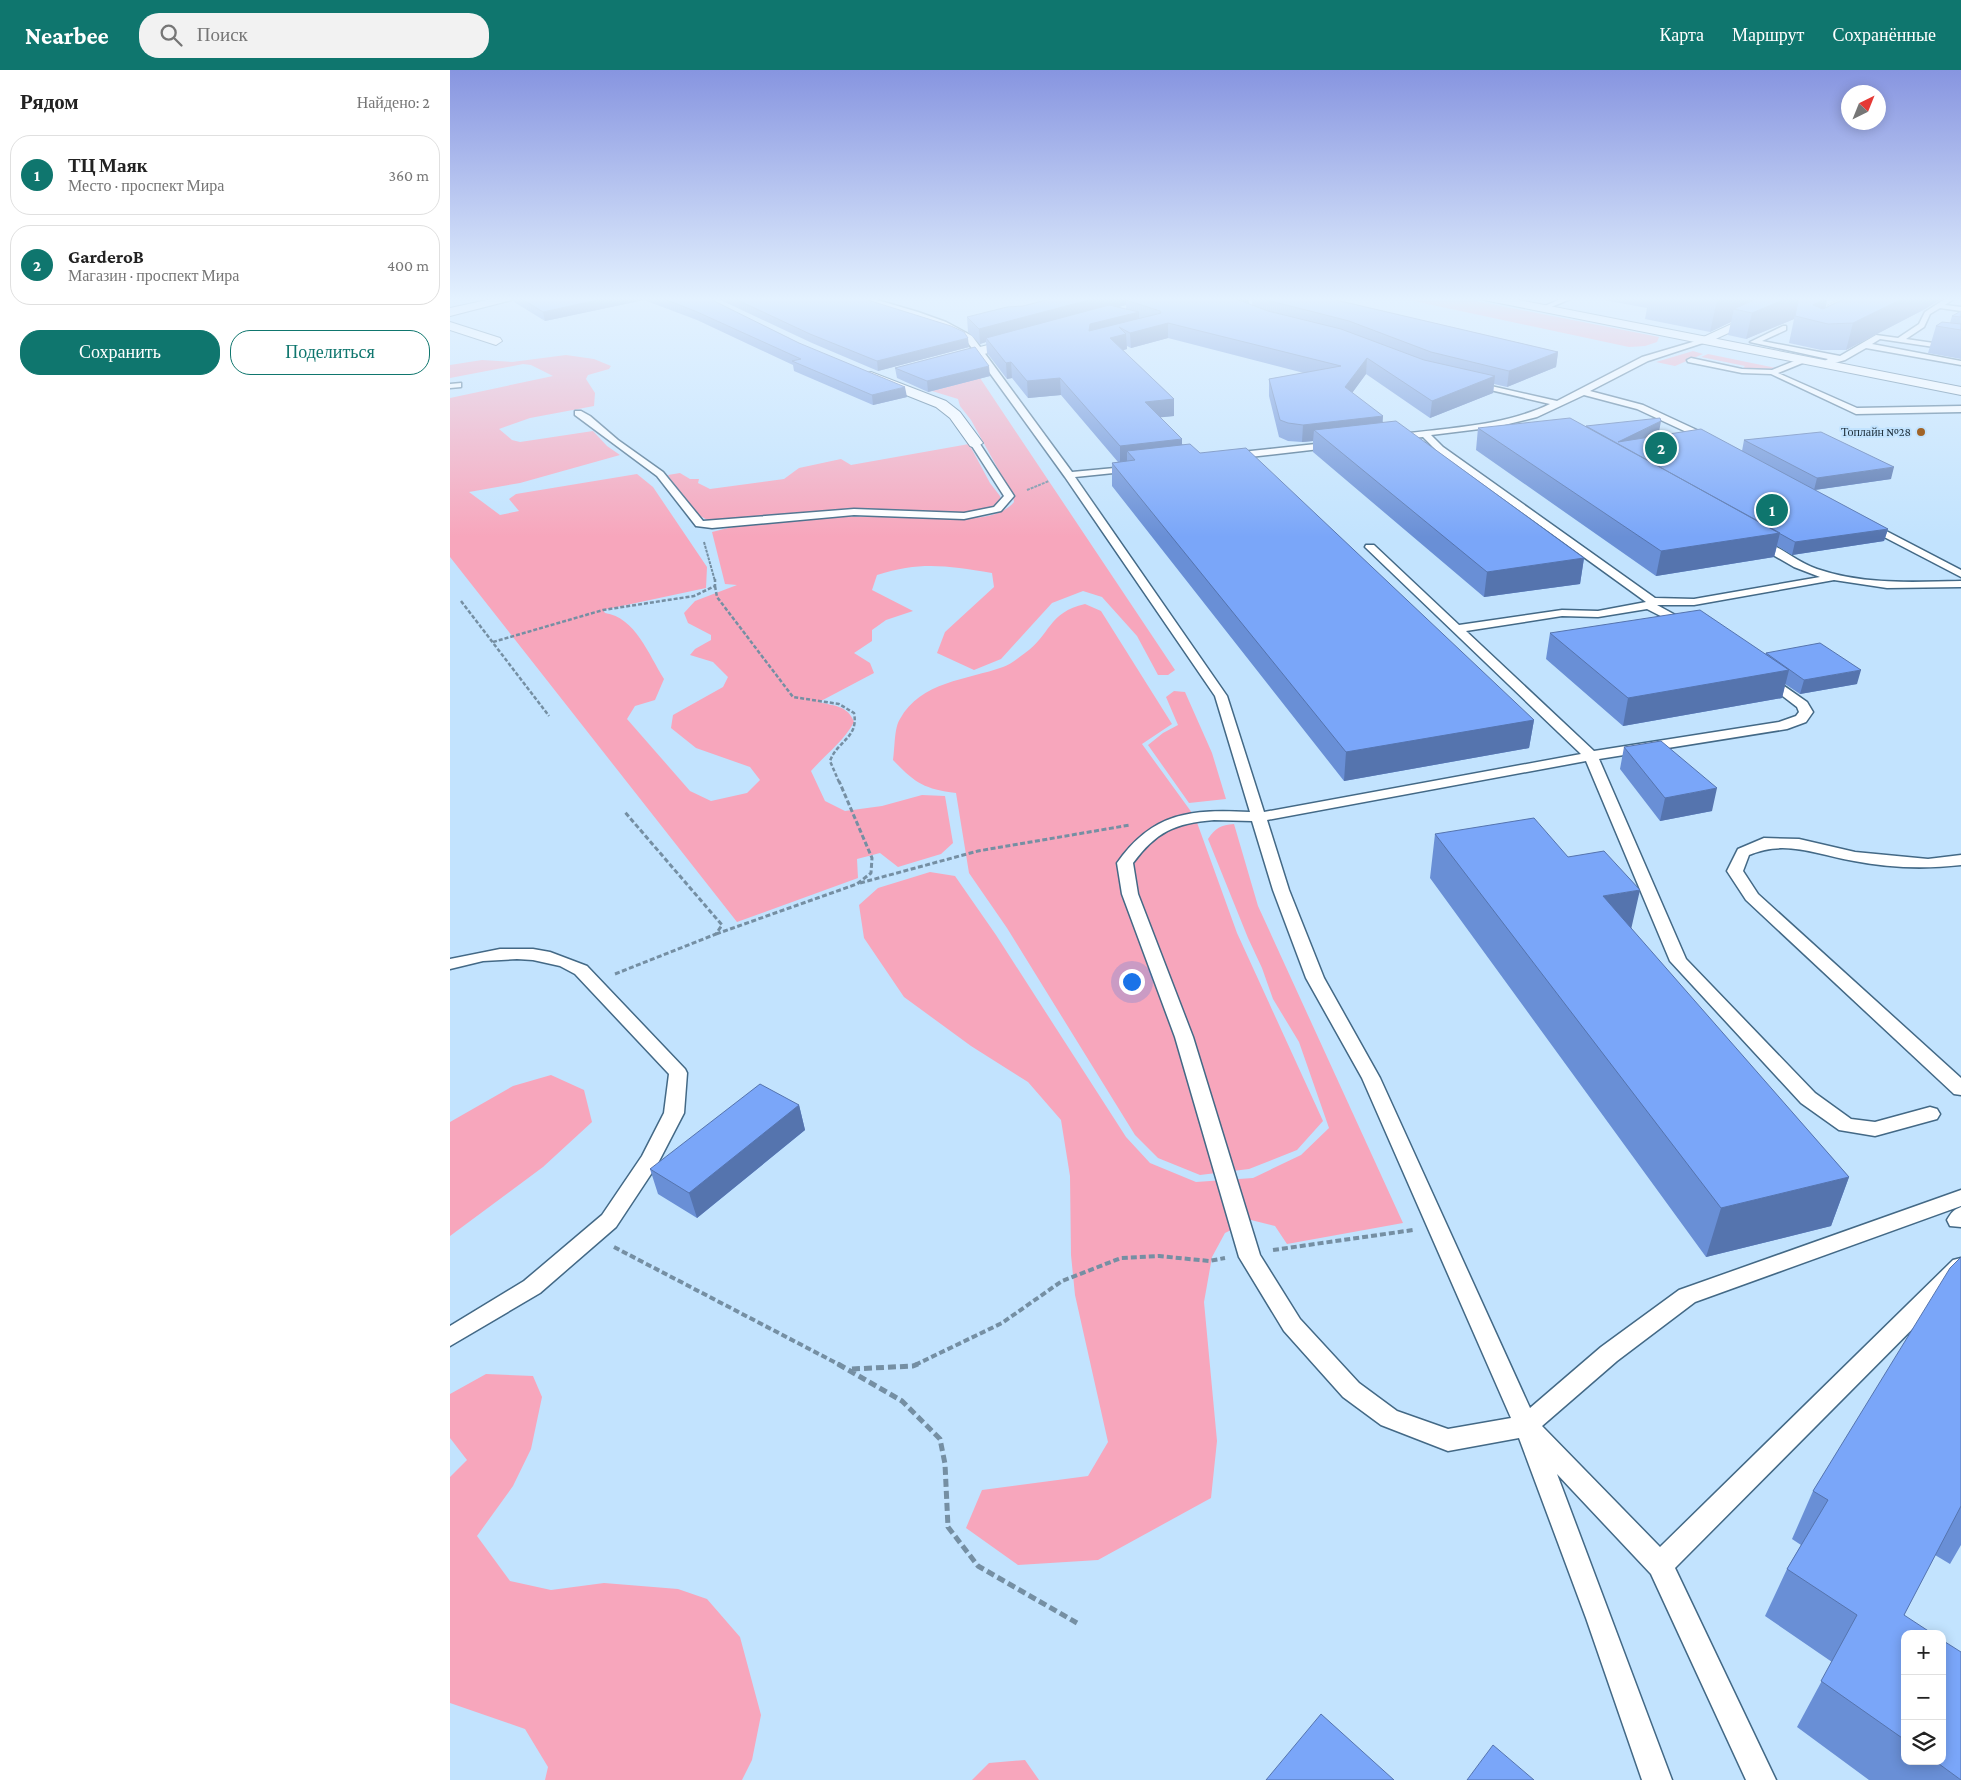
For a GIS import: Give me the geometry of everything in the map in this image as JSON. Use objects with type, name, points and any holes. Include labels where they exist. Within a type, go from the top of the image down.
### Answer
[{"type":"street","points":[[876,378],[881,377]]},
{"type":"street","points":[[1899,377],[1961,391]]},
{"type":"street","points":[[876,378],[942,404],[955,415],[975,443]]},
{"type":"lane","points":[[996,377],[1069,475],[1221,696],[1280,890],[1315,978],[1371,1078],[1439,1226],[1526,1426],[1599,1618],[1656,1780]]},
{"type":"lane","points":[[1386,439],[1539,417],[1558,404],[1612,377]]},
{"type":"lane","points":[[1779,377],[1856,411],[1961,409]]},
{"type":"lane","points":[[1464,381],[1558,404]]},
{"type":"lane","points":[[1583,392],[1640,407],[1678,423],[1722,446]]},
{"type":"lane","points":[[578,413],[660,474],[670,489],[700,524],[712,525],[759,519],[854,512],[964,516],[998,509],[1009,496],[975,443]]},
{"type":"lane","points":[[1425,434],[1440,449],[1651,603],[1701,632]]},
{"type":"lane","points":[[1221,458],[1347,443]]},
{"type":"lane","points":[[1069,475],[1145,466]]},
{"type":"lane","points":[[1862,521],[1961,574]]},
{"type":"lane","points":[[1745,534],[1813,571],[1837,577],[1894,585],[1961,584]]},
{"type":"lane","points":[[1370,547],[1591,756],[1678,961],[1808,1098],[1846,1125],[1875,1129],[1930,1114]]},
{"type":"lane","points":[[1456,629],[1562,613],[1598,614],[1651,603],[1694,602],[1837,577]]},
{"type":"lane","points":[[1756,671],[1802,705],[1806,712],[1801,719],[1782,726],[1591,756],[1258,817],[1202,815],[1173,822],[1145,838],[1125,863],[1130,894],[1184,1036],[1248,1254],[1292,1325],[1351,1390],[1389,1418],[1448,1440],[1526,1426],[1609,1354],[1687,1296],[1961,1198]]},
{"type":"lane","points":[[1961,860],[1919,863],[1856,857],[1799,844],[1764,843],[1743,852],[1735,870],[1752,897],[1961,1089]]},
{"type":"lane","points":[[450,964],[474,957],[498,954],[546,957],[568,962],[581,970],[594,983],[678,1073],[674,1113],[650,1160],[609,1221],[532,1287],[450,1337]]},
{"type":"lane","points":[[1660,1566],[1961,1266]]},
{"type":"lane","points":[[1526,1426],[1660,1566],[1761,1780]]},
{"type":"path","points":[[1009,496],[1069,475]]},
{"type":"path","points":[[700,524],[715,576],[717,597],[793,697],[840,704],[854,713],[856,722],[850,737],[834,750],[830,761],[872,858],[871,873],[857,884]]},
{"type":"path","points":[[493,642],[618,607],[684,599],[705,594],[715,586]]},
{"type":"path","points":[[461,601],[549,716]]},
{"type":"path","points":[[624,811],[722,925],[716,934]]},
{"type":"path","points":[[594,983],[716,934],[857,884],[922,865],[1023,842],[1109,827],[1173,822]]},
{"type":"path","points":[[850,1370],[913,1366],[1002,1323],[1062,1282],[1121,1258],[1159,1256],[1208,1261],[1439,1226]]},
{"type":"path","points":[[592,1236],[850,1370],[902,1401],[940,1439],[945,1464],[948,1526],[978,1566],[1077,1623]]},
{"type":"shaded area","points":[[549,377],[587,377],[586,379],[595,393],[594,406],[530,418],[499,429],[512,440],[520,442],[593,431],[607,446],[620,455],[520,483],[469,492],[500,515],[519,511],[509,499],[516,494],[637,474],[653,487],[707,567],[706,588],[603,610],[605,613],[616,616],[633,629],[664,679],[655,700],[635,706],[627,719],[690,791],[711,801],[747,793],[760,780],[750,767],[696,748],[671,728],[673,715],[723,687],[728,677],[713,662],[690,655],[695,649],[711,640],[711,635],[688,623],[684,613],[695,601],[737,585],[725,584],[712,532],[743,525],[806,518],[963,519],[977,518],[1003,511],[1014,502],[1013,496],[971,420],[960,406],[958,399],[932,391],[980,378],[1175,670],[1168,675],[1158,675],[1137,636],[1102,597],[1083,591],[1052,603],[1001,659],[974,670],[937,653],[945,632],[994,587],[992,573],[961,568],[921,566],[877,575],[872,590],[913,611],[886,620],[872,630],[872,641],[854,653],[870,663],[874,673],[819,702],[844,709],[854,722],[840,742],[811,771],[825,801],[845,811],[882,806],[922,795],[945,796],[953,843],[941,854],[898,867],[880,853],[857,859],[858,878],[737,922],[450,557],[450,398]]},
{"type":"shaded area","points":[[969,444],[990,483],[1000,496],[1001,501],[992,510],[977,514],[910,511],[710,521],[691,508],[680,495],[668,475],[680,473],[690,479],[699,479],[698,483],[710,489],[784,479],[799,468],[841,459],[851,465]]},
{"type":"shaded area","points":[[1085,604],[1101,611],[1172,724],[1142,744],[1195,817],[1237,933],[1323,1121],[1297,1150],[1249,1169],[1200,1175],[1158,1158],[1135,1135],[1007,928],[969,873],[956,793],[921,784],[893,760],[898,723],[909,706],[920,697],[932,689],[1008,665],[1033,646],[1056,619],[1073,608]]},
{"type":"shaded area","points":[[1174,691],[1185,692],[1212,753],[1226,799],[1189,803],[1148,745],[1163,733],[1178,725],[1166,697]]},
{"type":"shaded area","points":[[1234,824],[1258,906],[1403,1223],[1287,1244],[1275,1226],[1251,1220],[1225,1233],[1212,1257],[1204,1302],[1217,1441],[1211,1498],[1098,1560],[1018,1565],[966,1528],[982,1490],[1088,1476],[1108,1442],[1075,1295],[1071,1255],[1070,1176],[1061,1120],[1028,1082],[971,1046],[904,997],[864,938],[859,905],[878,888],[930,872],[955,876],[996,935],[1126,1137],[1150,1163],[1196,1182],[1253,1178],[1301,1155],[1329,1128],[1299,1042],[1273,999],[1208,839],[1219,828]]},
{"type":"shaded area","points":[[551,1075],[584,1090],[592,1122],[543,1167],[450,1236],[450,1122],[513,1086]]},
{"type":"shaded area","points":[[486,1374],[533,1376],[542,1397],[531,1449],[513,1486],[477,1536],[510,1581],[551,1590],[604,1583],[678,1589],[707,1599],[740,1637],[761,1715],[752,1760],[742,1780],[545,1780],[548,1767],[525,1729],[450,1703],[450,1477],[467,1460],[450,1438],[450,1394]]},
{"type":"shaded area","points":[[1025,1760],[1039,1780],[972,1780],[989,1763]]},
{"type":"building","points":[[829,377],[880,377],[905,387],[872,395]]},
{"type":"building","points":[[917,377],[944,377],[927,381]]},
{"type":"building","points":[[1023,377],[1151,377],[1174,399],[1145,402],[1182,439],[1120,446],[1060,378],[1027,381]]},
{"type":"building","points":[[1281,377],[1353,377],[1345,387],[1383,416],[1303,425],[1288,423],[1280,420],[1269,379]]},
{"type":"building","points":[[1395,377],[1493,377],[1432,401]]},
{"type":"building","points":[[1570,418],[1780,533],[1661,551],[1478,428]]},
{"type":"building","points":[[1660,418],[1661,421],[1618,442],[1701,429],[1888,529],[1795,542],[1586,426]]},
{"type":"building","points":[[1396,421],[1584,558],[1487,572],[1314,430]]},
{"type":"building","points":[[1821,432],[1894,467],[1817,478],[1744,440]]},
{"type":"building","points":[[1190,444],[1200,453],[1246,448],[1534,720],[1346,752],[1112,463],[1135,460],[1127,451]]},
{"type":"building","points":[[1700,610],[1789,670],[1628,698],[1550,633]]},
{"type":"building","points":[[1820,643],[1861,670],[1804,680],[1766,653]]},
{"type":"building","points":[[1661,741],[1717,788],[1665,798],[1624,747]]},
{"type":"building","points":[[1534,818],[1568,857],[1604,851],[1640,890],[1603,896],[1849,1177],[1721,1208],[1435,834]]},
{"type":"building","points":[[760,1084],[799,1105],[689,1193],[650,1169]]},
{"type":"building","points":[[1961,1257],[1961,1506],[1904,1615],[1927,1630],[1901,1630],[1901,1737],[1821,1681],[1857,1615],[1787,1569],[1828,1500],[1813,1491],[1950,1268]]},
{"type":"building","points":[[1946,1643],[1961,1652],[1961,1780],[1940,1765],[1946,1765]]},
{"type":"building","points":[[1321,1714],[1394,1780],[1266,1780]]},
{"type":"building","points":[[1493,1745],[1534,1780],[1467,1780]]},
{"type":"place","name":"Топлайн №28","points":[[1921,432]]},
{"type":"place","name":"GarderoB","points":[[1661,448]]},
{"type":"place","name":"ТЦ Маяк","points":[[1772,510]]}]
